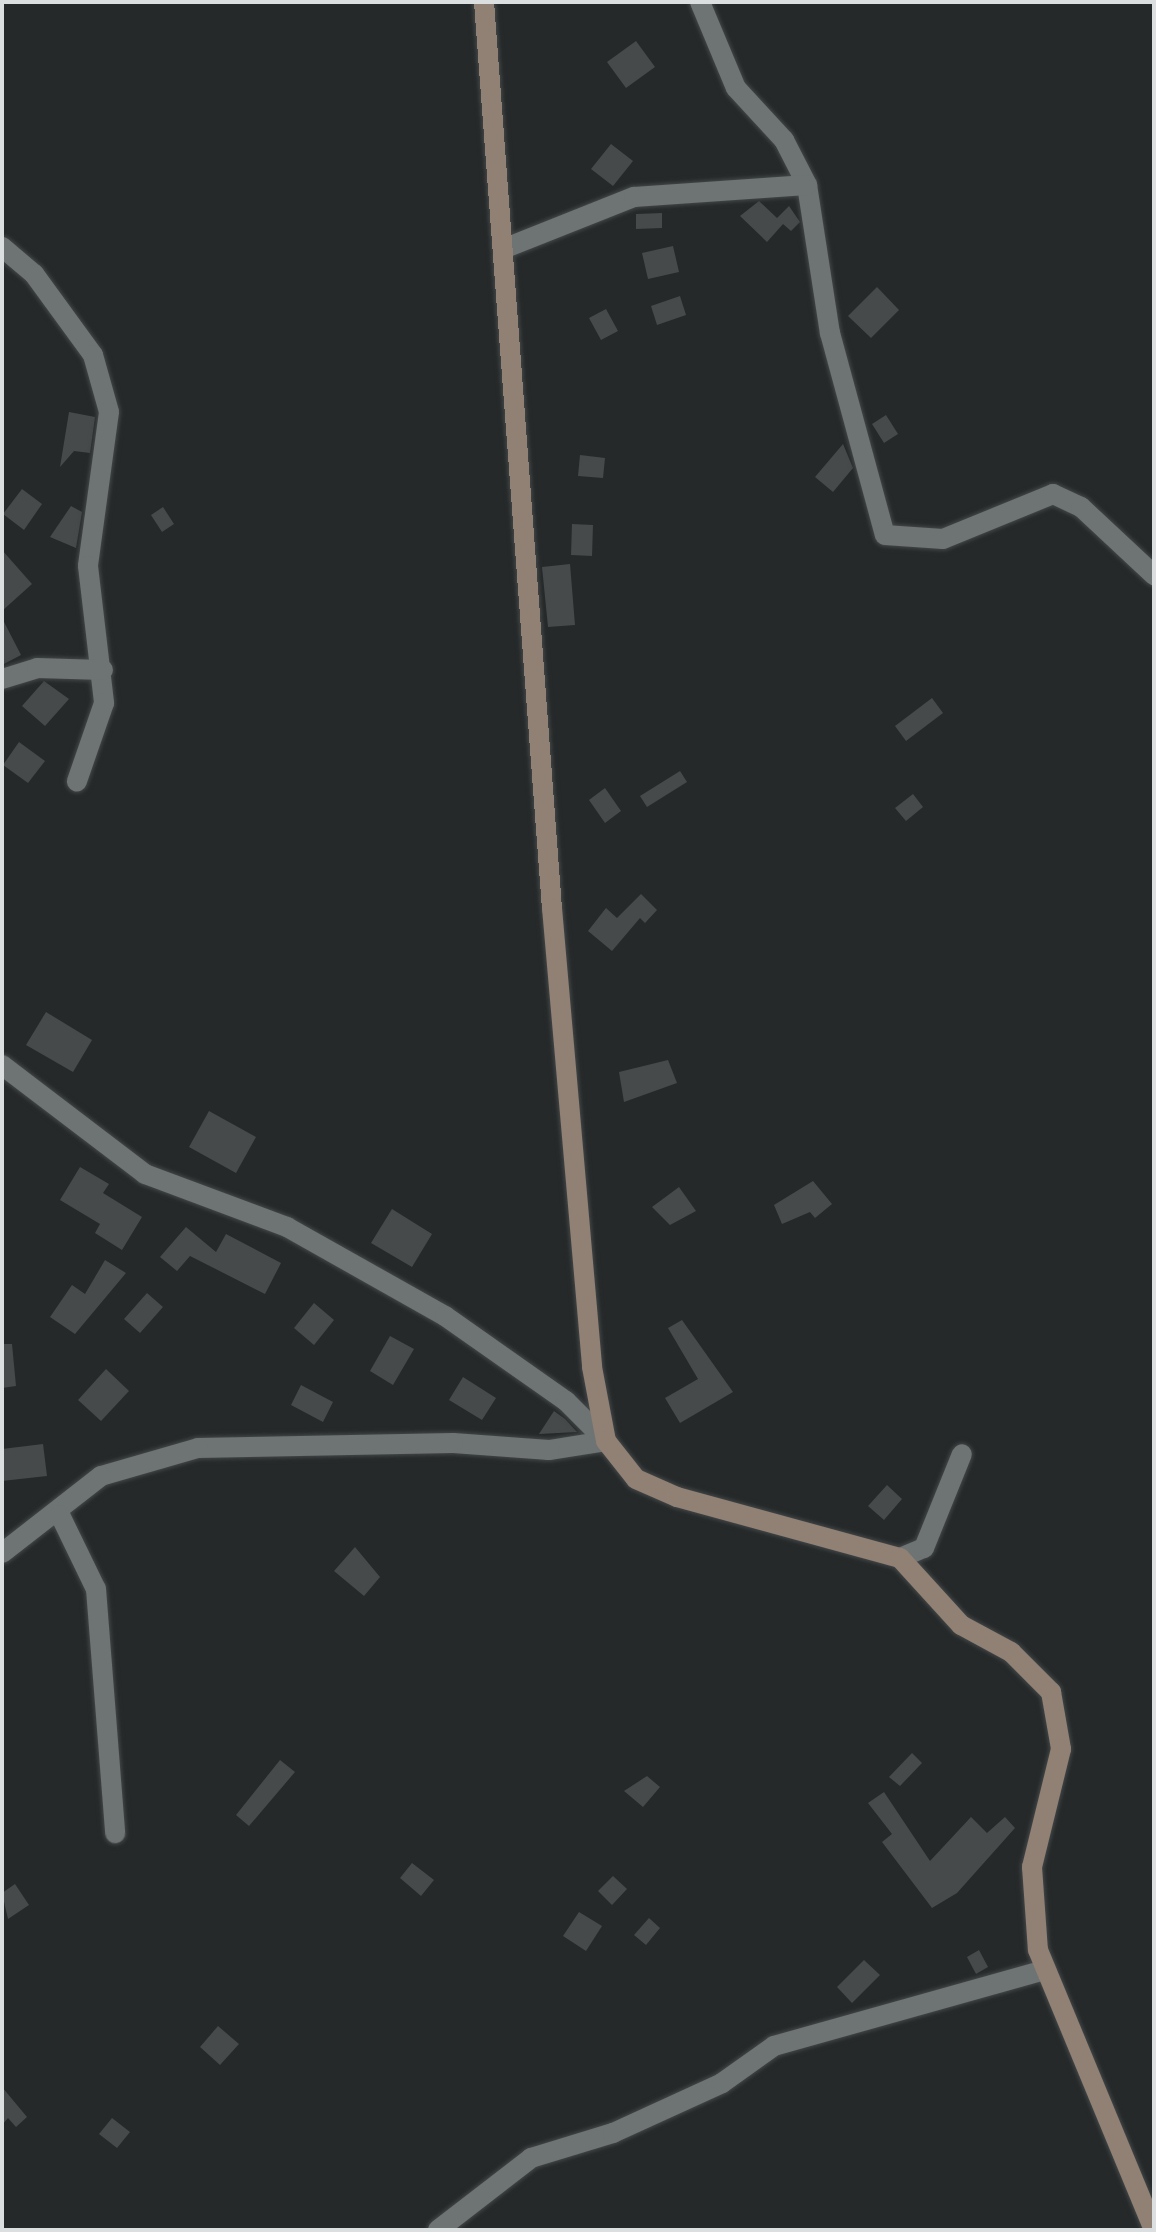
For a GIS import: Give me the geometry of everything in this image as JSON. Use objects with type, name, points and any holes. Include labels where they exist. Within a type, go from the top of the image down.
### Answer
[{"type":"street","points":[[484,2],[552,908],[592,1367],[606,1441]]},
{"type":"street","points":[[700,2],[736,88],[784,140],[807,185],[830,333],[885,535],[943,539],[1053,494],[1081,507],[1154,575]]},
{"type":"street","points":[[503,249],[634,197],[807,185]]},
{"type":"street","points":[[2,247],[34,274],[93,355],[109,412],[88,566],[103,670],[104,703],[77,781]]},
{"type":"street","points":[[2,679],[37,668],[103,670]]},
{"type":"street","points":[[2,1065],[145,1174],[287,1227],[445,1316],[566,1401],[606,1441],[636,1479],[677,1497],[900,1558],[961,1625],[1011,1652],[1051,1692],[1061,1749],[1032,1867],[1044,1970],[1154,2230]]},
{"type":"street","points":[[2,1553],[60,1515],[101,1476],[198,1448],[453,1443],[549,1450],[606,1441]]},
{"type":"street","points":[[900,1558],[924,1548],[962,1454]]},
{"type":"street","points":[[60,1515],[96,1589],[115,1833]]},
{"type":"street","points":[[438,2230],[531,2158],[613,2133],[709,2089],[774,2046],[1044,1970]]},
{"type":"building","points":[[636,41],[655,67],[626,88],[607,62]]},
{"type":"building","points":[[611,144],[633,161],[613,186],[591,169]]},
{"type":"building","points":[[759,201],[777,218],[789,206],[800,222],[791,231],[783,224],[767,242],[740,216]]},
{"type":"building","points":[[662,213],[662,228],[636,229],[636,214]]},
{"type":"building","points":[[673,246],[679,272],[648,279],[642,253]]},
{"type":"building","points":[[877,287],[899,310],[871,338],[848,316]]},
{"type":"building","points":[[680,296],[686,315],[657,325],[651,306]]},
{"type":"building","points":[[606,309],[618,331],[601,340],[589,318]]},
{"type":"building","points":[[69,412],[95,417],[90,453],[74,451],[60,467]]},
{"type":"building","points":[[886,415],[898,434],[884,443],[872,424]]},
{"type":"building","points":[[843,444],[853,468],[833,492],[815,477]]},
{"type":"building","points":[[580,455],[605,458],[603,478],[578,476]]},
{"type":"building","points":[[22,489],[42,504],[24,530],[3,514]]},
{"type":"building","points":[[71,506],[82,512],[76,548],[50,537]]},
{"type":"building","points":[[163,507],[174,524],[162,532],[151,515]]},
{"type":"building","points":[[572,524],[593,525],[592,556],[571,555]]},
{"type":"building","points":[[2,550],[32,584],[2,611]]},
{"type":"building","points":[[570,564],[575,625],[548,627],[542,567]]},
{"type":"building","points":[[2,618],[21,655],[2,665]]},
{"type":"building","points":[[44,681],[69,699],[45,726],[22,706]]},
{"type":"building","points":[[932,698],[943,713],[906,741],[895,726]]},
{"type":"building","points":[[19,742],[45,761],[28,783],[3,765]]},
{"type":"building","points":[[680,771],[687,782],[647,807],[640,796]]},
{"type":"building","points":[[605,788],[621,811],[605,823],[589,800]]},
{"type":"building","points":[[913,794],[923,807],[906,821],[895,808]]},
{"type":"building","points":[[641,894],[657,910],[645,923],[640,918],[612,951],[588,931],[606,908],[617,918]]},
{"type":"building","points":[[46,1012],[92,1040],[73,1072],[26,1045]]},
{"type":"building","points":[[668,1060],[677,1083],[624,1102],[619,1072]]},
{"type":"building","points":[[209,1111],[256,1137],[236,1173],[189,1147]]},
{"type":"building","points":[[80,1167],[109,1184],[103,1193],[142,1217],[122,1250],[95,1233],[100,1224],[60,1200]]},
{"type":"building","points":[[813,1181],[832,1204],[815,1218],[810,1212],[782,1224],[774,1205]]},
{"type":"building","points":[[679,1187],[696,1211],[670,1225],[652,1207]]},
{"type":"building","points":[[392,1209],[432,1234],[412,1267],[371,1243]]},
{"type":"building","points":[[186,1227],[216,1252],[226,1234],[281,1263],[265,1294],[190,1256],[177,1271],[160,1257]]},
{"type":"building","points":[[105,1260],[126,1273],[75,1334],[50,1317],[72,1285],[85,1294]]},
{"type":"building","points":[[147,1293],[163,1307],[140,1333],[124,1319]]},
{"type":"building","points":[[314,1303],[334,1320],[314,1345],[294,1328]]},
{"type":"building","points":[[682,1320],[733,1392],[680,1423],[665,1398],[698,1379],[668,1328]]},
{"type":"building","points":[[390,1336],[414,1349],[393,1385],[370,1371]]},
{"type":"building","points":[[2,1344],[12,1344],[16,1386],[2,1388]]},
{"type":"building","points":[[106,1369],[129,1391],[101,1421],[78,1400]]},
{"type":"building","points":[[463,1377],[496,1398],[482,1420],[449,1400]]},
{"type":"building","points":[[301,1385],[333,1402],[323,1422],[291,1405]]},
{"type":"building","points":[[554,1411],[565,1419],[577,1432],[539,1434]]},
{"type":"building","points":[[43,1444],[47,1476],[2,1481],[2,1449]]},
{"type":"building","points":[[887,1485],[902,1499],[884,1520],[868,1506]]},
{"type":"building","points":[[355,1547],[380,1577],[364,1596],[334,1571]]},
{"type":"building","points":[[912,1753],[922,1763],[900,1786],[889,1777]]},
{"type":"building","points":[[280,1760],[295,1772],[249,1826],[236,1815]]},
{"type":"building","points":[[647,1776],[660,1787],[643,1807],[624,1791]]},
{"type":"building","points":[[884,1792],[930,1861],[971,1817],[987,1833],[1005,1817],[1015,1828],[957,1893],[932,1908],[882,1842],[892,1834],[868,1803]]},
{"type":"building","points":[[412,1863],[434,1880],[421,1896],[400,1878]]},
{"type":"building","points":[[613,1876],[627,1889],[612,1905],[598,1891]]},
{"type":"building","points":[[15,1884],[29,1905],[8,1919],[2,1893]]},
{"type":"building","points":[[579,1912],[602,1926],[586,1951],[563,1936]]},
{"type":"building","points":[[649,1918],[660,1928],[646,1945],[634,1935]]},
{"type":"building","points":[[979,1950],[988,1967],[976,1974],[967,1957]]},
{"type":"building","points":[[864,1960],[880,1975],[852,2003],[837,1987]]},
{"type":"building","points":[[218,2026],[239,2044],[220,2065],[200,2047]]},
{"type":"building","points":[[2,2087],[27,2117],[16,2127],[8,2118],[2,2125]]},
{"type":"building","points":[[112,2118],[130,2132],[117,2148],[99,2134]]}]
